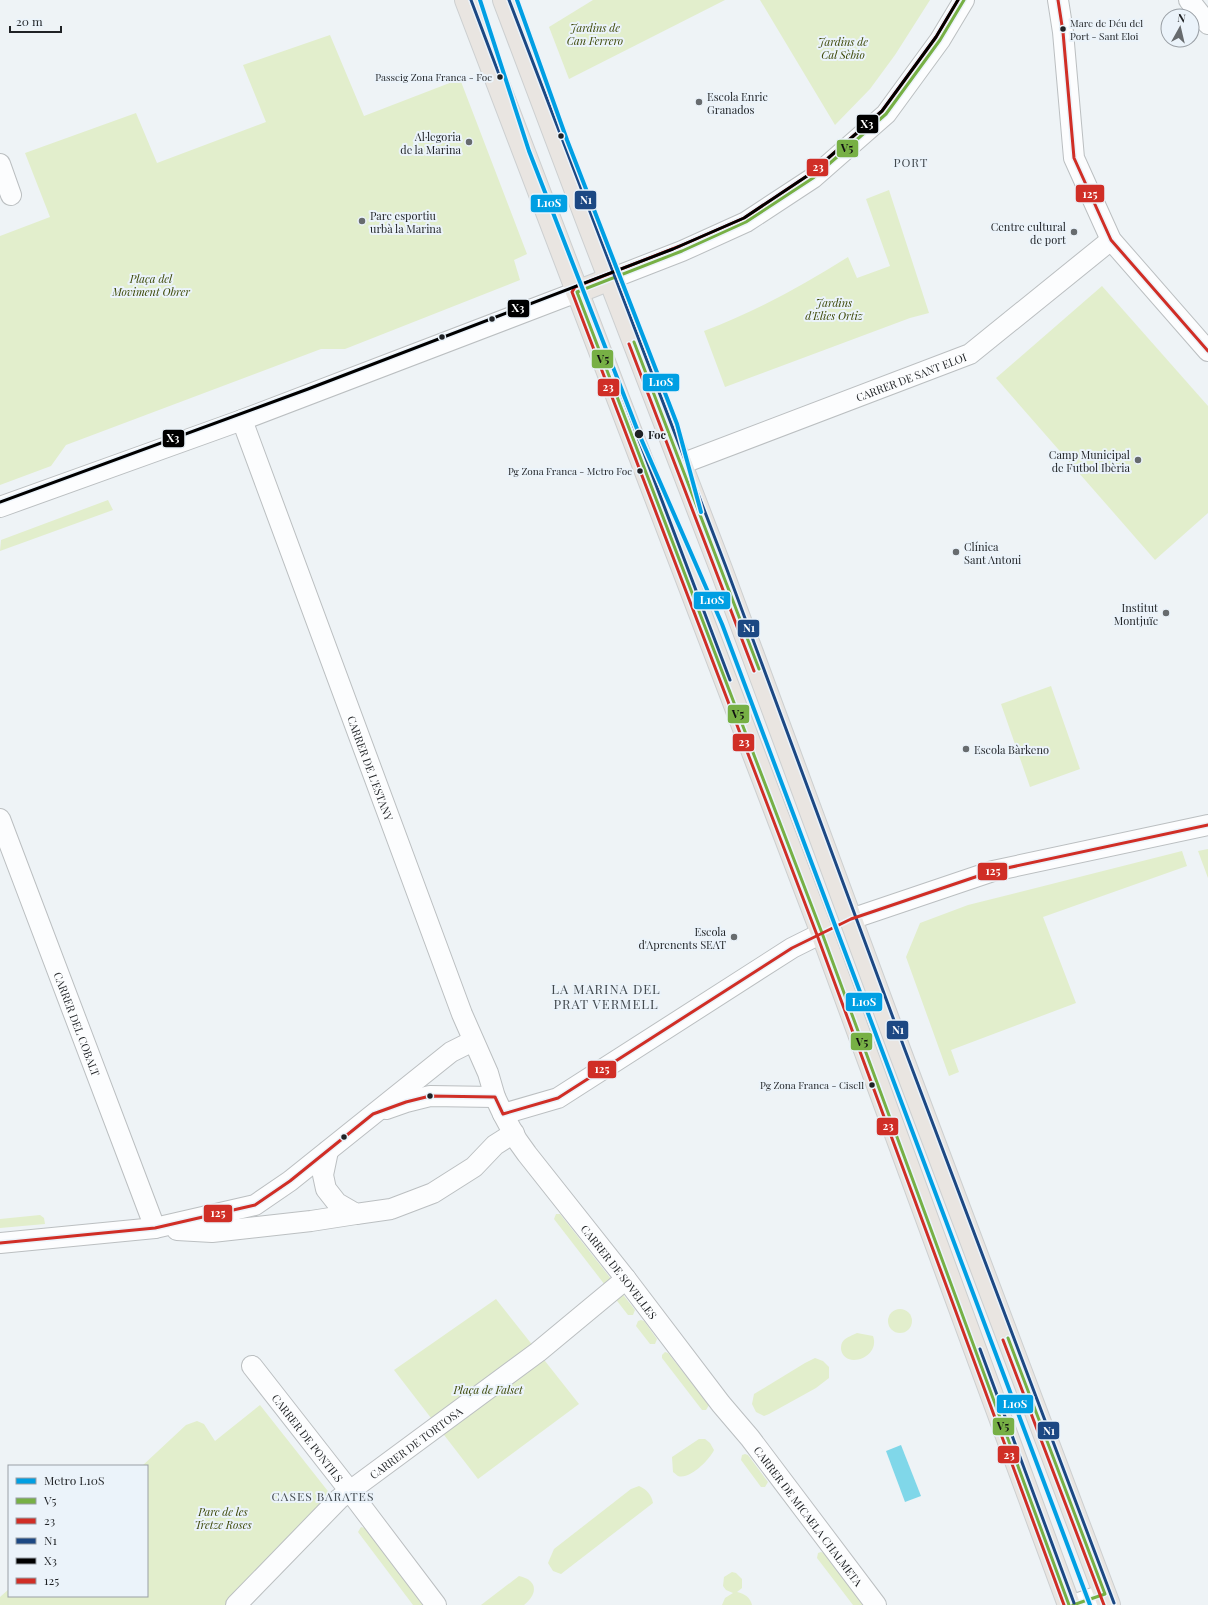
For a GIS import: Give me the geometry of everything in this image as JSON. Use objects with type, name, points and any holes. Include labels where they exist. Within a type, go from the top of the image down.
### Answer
[{"type":"main road","points":[[466,0],[822,934],[1069,1605]]},
{"type":"main road","points":[[504,0],[682,464],[851,919],[1107,1599]]},
{"type":"main road","points":[[577,292],[610,279]]},
{"type":"main road","points":[[822,934],[851,919]]},
{"type":"street","points":[[610,279],[682,251],[746,222],[813,178],[886,114],[940,40],[964,0]]},
{"type":"street","points":[[1058,0],[1063,32],[1074,158],[1111,240],[1208,351]]},
{"type":"street","points":[[1189,0],[1208,24]]},
{"type":"street","points":[[0,164],[11,195]]},
{"type":"street","name":"CARRER DE SANT ELOI","points":[[682,464],[970,354],[1111,240]]},
{"type":"street","points":[[0,507],[242,420],[577,292]]},
{"type":"street","name":"CARRER DE L'ESTANY","points":[[242,420],[405,862],[473,1041],[488,1073],[495,1096],[503,1114]]},
{"type":"street","name":"CARRER DEL COBALT","points":[[0,819],[155,1228]]},
{"type":"street","points":[[851,919],[993,871],[1208,825]]},
{"type":"street","points":[[503,1114],[558,1098],[779,956],[822,934]]},
{"type":"street","points":[[0,1243],[155,1228],[255,1205],[290,1181],[451,1052],[473,1041]]},
{"type":"street","points":[[373,1114],[406,1102],[430,1096],[495,1096]]},
{"type":"street","name":"CARRER DE SOVELLES","points":[[503,1114],[527,1154],[626,1279],[721,1404],[740,1426]]},
{"type":"street","points":[[155,1228],[212,1232],[311,1221],[391,1209],[433,1193],[474,1168],[494,1145],[514,1133]]},
{"type":"street","points":[[328,1151],[323,1174],[326,1189],[337,1203],[356,1214]]},
{"type":"street","name":"CARRER DE TORTOSA","points":[[236,1605],[349,1490],[538,1352],[626,1279]]},
{"type":"street","name":"CARRER DE PONTILS","points":[[252,1366],[349,1490],[436,1605]]},
{"type":"street","name":"CARRER DE MICAELA CHALMETA","points":[[740,1426],[876,1605]]},
{"type":"street","points":[[1073,1605],[1107,1599]]},
{"type":"green space","name":"Jardins de Can Ferrero","points":[[593,0],[725,0],[569,79],[549,27]]},
{"type":"green space","name":"Jardins de Cal Sèbio","points":[[760,0],[930,0],[895,55],[870,89],[835,125]]},
{"type":"green space","name":"Plaça del Moviment Obrer","points":[[330,35],[364,116],[460,79],[527,254],[514,260],[520,280],[345,349],[321,349],[66,445],[51,466],[0,485],[0,236],[50,217],[25,153],[136,113],[157,163],[266,122],[243,65]]},
{"type":"green space","name":"Jardins d'Elies Ortiz","points":[[889,190],[929,313],[910,318],[725,387],[704,331],[742,316],[778,298],[848,257],[857,278],[890,266],[866,199]]},
{"type":"green space","name":"Camp Municipal de Futbol Ibèria","points":[[1102,286],[1208,406],[1208,513],[1155,560],[996,378]]},
{"type":"green space","points":[[108,500],[113,510],[0,551],[1,540]]},
{"type":"green space","points":[[1051,686],[1080,769],[1030,787],[1001,704]]},
{"type":"green space","points":[[1208,849],[1208,878],[1198,851]]},
{"type":"green space","points":[[1182,851],[1187,866],[1043,917],[1076,1003],[951,1050],[959,1072],[949,1076],[906,957],[920,923],[968,905]]},
{"type":"green space","points":[[556,1214],[560,1214],[612,1280],[605,1285],[554,1219]]},
{"type":"green space","points":[[40,1215],[44,1218],[45,1224],[0,1228],[0,1219]]},
{"type":"green space","points":[[621,1292],[635,1310],[633,1315],[628,1315],[614,1297]]},
{"type":"green space","name":"Plaça de Falset","points":[[496,1299],[579,1404],[478,1479],[394,1370]]},
{"type":"green space","points":[[900,1309],[908,1313],[912,1321],[908,1329],[900,1333],[892,1329],[888,1321],[892,1313]]},
{"type":"green space","points":[[638,1321],[644,1321],[657,1339],[655,1344],[650,1344],[636,1326]]},
{"type":"green space","points":[[857,1333],[873,1336],[874,1344],[872,1350],[861,1359],[848,1359],[841,1349],[842,1343],[848,1337]]},
{"type":"green space","points":[[665,1352],[668,1353],[709,1405],[706,1410],[702,1410],[662,1358],[662,1355]]},
{"type":"green space","points":[[815,1358],[823,1361],[829,1367],[829,1378],[816,1388],[769,1414],[764,1416],[756,1412],[752,1404],[754,1394]]},
{"type":"green space","name":"Parc de les Tretze Roses","points":[[260,1405],[342,1509],[242,1605],[0,1605],[0,1597],[8,1590],[8,1597],[148,1597],[148,1465],[143,1465],[186,1425],[197,1421],[204,1424],[215,1441]]},
{"type":"green space","points":[[699,1439],[705,1439],[710,1443],[714,1450],[712,1454],[694,1472],[688,1475],[678,1476],[673,1472],[672,1457]]},
{"type":"green space","points":[[742,1455],[748,1455],[768,1482],[765,1487],[761,1487],[741,1460]]},
{"type":"green space","points":[[639,1486],[648,1493],[653,1503],[561,1574],[553,1571],[548,1563],[554,1549],[631,1489]]},
{"type":"green space","points":[[361,1527],[365,1528],[424,1605],[413,1605],[358,1532]]},
{"type":"green space","points":[[818,1553],[824,1553],[865,1605],[853,1605],[817,1558]]},
{"type":"green space","points":[[732,1572],[736,1573],[742,1579],[742,1588],[737,1592],[747,1596],[752,1605],[722,1605],[725,1598],[733,1593],[726,1590],[723,1586],[724,1577]]},
{"type":"green space","points":[[519,1576],[530,1581],[534,1588],[532,1596],[524,1605],[481,1605]]},
{"type":"water","points":[[901,1445],[921,1496],[905,1502],[886,1451]]},
{"type":"metro line","name":"L10S","points":[[480,0],[529,151],[639,434],[722,624],[1090,1605]]},
{"type":"metro line","name":"L10S","points":[[517,0],[567,140],[677,424],[701,512]]},
{"type":"transit line","name":"N1","points":[[471,0],[500,77]]},
{"type":"transit line","name":"N1","points":[[509,0],[726,567],[905,1050],[1114,1603]]},
{"type":"transit line","name":"23","points":[[958,0],[936,37],[882,111],[810,174],[744,218],[680,246],[575,287],[572,292],[817,935],[1064,1605]]},
{"type":"transit line","name":"X3","points":[[0,502],[308,389],[673,249],[744,218],[810,174],[882,111],[936,37],[958,0]]},
{"type":"transit line","name":"V5","points":[[964,0],[940,40],[886,114],[813,178],[746,222],[682,251],[577,292],[822,933],[1069,1605]]},
{"type":"transit line","name":"125","points":[[1058,0],[1063,32],[1074,158],[1111,240],[1208,351]]},
{"type":"transit line","name":"V5","points":[[634,342],[759,669]]},
{"type":"transit line","name":"23","points":[[629,344],[754,671]]},
{"type":"transit line","name":"N1","points":[[606,353],[730,680]]},
{"type":"transit line","name":"125","points":[[0,1243],[155,1228],[255,1205],[290,1181],[373,1114],[406,1102],[430,1096],[495,1097],[503,1114],[558,1098],[792,948],[851,919],[993,871],[1208,825]]},
{"type":"transit line","name":"V5","points":[[1008,1338],[1105,1594],[1073,1605]]},
{"type":"transit line","name":"23","points":[[1003,1340],[1104,1605]]},
{"type":"transit line","name":"N1","points":[[980,1349],[1074,1603]]},
{"type":"place","name":"Mare de Déu del Port - Sant Eloi","points":[[1063,29]]},
{"type":"place","name":"Passeig Zona Franca - Foc","points":[[500,77]]},
{"type":"place","name":"Escola Enric Granados","points":[[699,102]]},
{"type":"place","name":"Al·legoria de la Marina","points":[[469,142]]},
{"type":"place","name":"Parc esportiu urbà la Marina","points":[[362,221]]},
{"type":"place","name":"Centre cultural de port","points":[[1074,232]]},
{"type":"place","name":"Foc","points":[[639,434]]},
{"type":"place","name":"Camp Municipal de Futbol Ibèria","points":[[1138,460]]},
{"type":"place","name":"Pg Zona Franca - Metro Foc","points":[[640,471]]},
{"type":"place","name":"Clínica Sant Antoni","points":[[956,552]]},
{"type":"place","name":"Institut Montjuïc","points":[[1166,613]]},
{"type":"place","name":"Escola Bàrkeno","points":[[966,749]]},
{"type":"place","name":"Escola d'Aprenents SEAT","points":[[734,937]]},
{"type":"place","name":"Pg Zona Franca - Cisell","points":[[872,1085]]},
{"type":"district","name":"PORT","points":[[911,162]]},
{"type":"district","name":"LA MARINA DEL PRAT VERMELL","points":[[606,996]]},
{"type":"district","name":"CASES BARATES","points":[[323,1496]]}]
